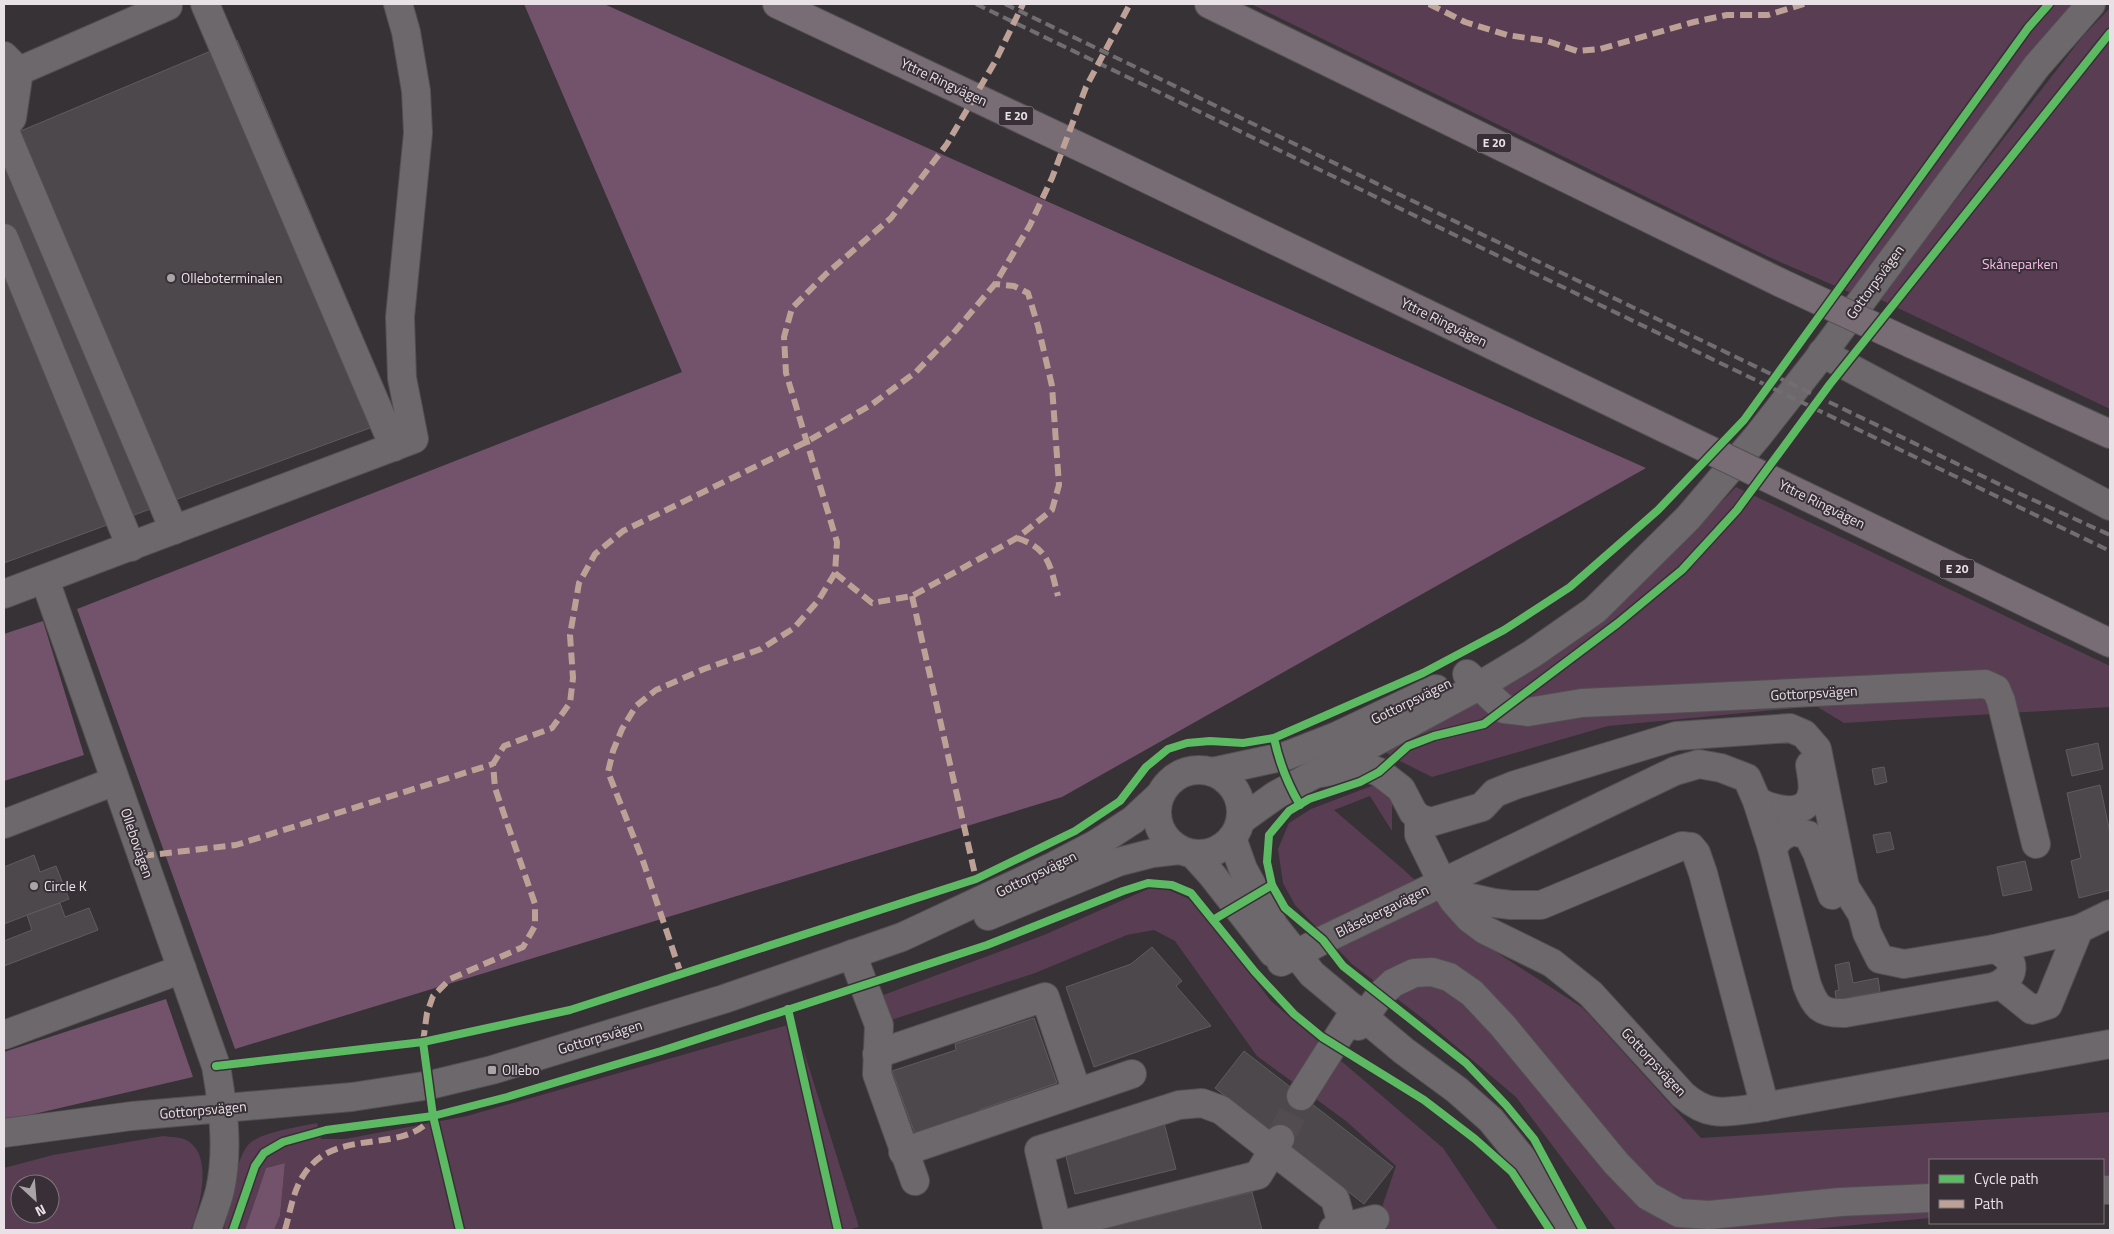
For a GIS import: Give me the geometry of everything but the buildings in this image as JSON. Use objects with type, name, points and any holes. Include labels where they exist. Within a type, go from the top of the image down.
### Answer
[{"type":"highway","name":"Yttre Ringvägen","points":[[777,4],[1110,161],[2110,643]]},
{"type":"highway","name":"E 20","points":[[1209,4],[1779,282],[2110,434]]},
{"type":"street","points":[[205,4],[404,443]]},
{"type":"street","points":[[398,4],[406,32],[416,91],[418,133],[400,318],[404,443]]},
{"type":"street","name":"Gottorpsvägen","points":[[902,937],[943,931],[996,913],[1118,862],[1153,853],[1209,854],[1222,848],[1237,829],[1276,795],[1315,774],[1473,680],[1651,554],[1688,518],[1757,437],[2036,67],[2091,4]]},
{"type":"street","points":[[168,6],[12,64],[12,118],[4,129],[174,530]]},
{"type":"street","points":[[4,238],[130,547]]},
{"type":"street","points":[[1822,353],[2110,506]]},
{"type":"street","points":[[4,594],[404,443]]},
{"type":"street","name":"Ollebovägen","points":[[45,580],[216,1066],[223,1108],[225,1148],[220,1190],[207,1230]]},
{"type":"street","name":"Gottorpsvägen","points":[[4,1133],[132,1116],[352,1097],[430,1084],[492,1070],[724,999],[902,937],[1052,867],[1096,844],[1133,820],[1160,794],[1169,782],[1181,774],[1198,770],[1212,772],[1295,753],[1473,680]]},
{"type":"street","name":"Gottorpsvägen","points":[[1473,680],[1504,709],[1528,712],[1582,703],[1985,684],[1996,689],[2002,701],[2036,844]]},
{"type":"street","points":[[1479,808],[1488,786],[1638,736],[1671,728],[1708,724],[1799,721],[1815,731],[1826,746],[1854,887],[1867,933],[1880,959]]},
{"type":"street","points":[[1315,774],[1362,766],[1379,772],[1401,789],[1413,812],[1432,819],[1479,808],[1677,746],[1786,736],[1796,740],[1807,752],[1813,787],[1811,797],[1803,806],[1790,810],[1774,809],[1757,801]]},
{"type":"street","points":[[1432,819],[1441,849],[1449,854],[1461,856],[1518,845],[1675,771],[1699,764],[1721,768],[1747,778],[1757,801],[1772,848],[1807,985],[1817,1006],[1825,1012],[1845,1013],[2002,984],[2010,976],[2011,964],[2005,953],[1994,949]]},
{"type":"street","points":[[1212,772],[1225,779],[1235,790],[1241,805],[1237,829],[1243,869],[1255,895],[1274,926],[1288,958]]},
{"type":"street","points":[[4,824],[115,781]]},
{"type":"street","points":[[1160,794],[1157,809],[1159,826],[1166,839],[1187,853],[1288,958],[1357,1018],[1457,1090],[1491,1120],[1538,1178],[1568,1228]]},
{"type":"street","name":"Gottorpsvägen","points":[[1432,819],[1419,835],[1442,882],[1453,900],[1469,918],[1485,930],[1552,963],[1591,994],[1694,1104],[1704,1110],[1718,1113],[1765,1107],[2110,1044]]},
{"type":"street","points":[[1772,848],[1780,837],[1792,831],[1808,835],[1817,853],[1834,902],[1844,921],[1861,943],[1880,959],[1904,964],[1994,949],[2080,929],[2110,914]]},
{"type":"street","name":"Blåsebergavägen","points":[[1288,958],[1518,845]]},
{"type":"street","points":[[1442,882],[1467,896],[1494,903],[1542,905],[1642,863],[1670,849],[1682,846],[1691,848],[1696,853],[1703,873],[1765,1107]]},
{"type":"street","points":[[2002,984],[2032,1010],[2048,1005],[2080,929]]},
{"type":"street","points":[[852,954],[879,1025],[876,1074],[915,1181]]},
{"type":"street","points":[[4,1035],[182,969]]},
{"type":"street","points":[[1301,1096],[1333,1044],[1380,995],[1393,983],[1414,973],[1432,972],[1449,977],[1472,993],[1503,1026],[1616,1163],[1648,1196],[1679,1213],[1709,1215],[1840,1202],[1929,1198]]},
{"type":"street","points":[[877,1054],[1045,997],[1077,1092]]},
{"type":"street","points":[[903,1152],[1132,1074]]},
{"type":"street","points":[[1276,1144],[1258,1175],[1057,1228],[1039,1150],[1180,1105],[1202,1103],[1221,1110],[1276,1144],[1335,1199],[1338,1229],[1375,1219]]},
{"type":"street","name":"Gottorpsvägen","points":[[4,1148],[57,1133],[132,1116]]},
{"type":"green space","points":[[1251,4],[2073,4],[1988,107],[1855,288],[1849,292],[1769,257]]},
{"type":"green space","name":"Skåneparken","points":[[2110,8],[2110,409],[1879,299],[2083,36]]},
{"type":"green space","points":[[1736,487],[2110,666],[2110,707],[1844,723],[1816,706],[1608,726],[1432,777],[1380,749],[1661,564]]},
{"type":"green space","points":[[1374,785],[1392,799],[1392,831],[1370,796],[1334,810],[1404,870],[1485,945],[1583,1008],[1701,1138],[2110,1112],[2110,1200],[2104,1201],[2104,1159],[1929,1159],[1929,1218],[1802,1230],[1616,1230],[1516,1097],[1426,1021],[1352,964],[1295,905],[1283,883],[1278,849],[1289,823],[1311,809]]},
{"type":"green space","points":[[1157,885],[1194,901],[1271,1001],[1443,1148],[1498,1230],[1383,1230],[1387,1229],[1383,1204],[1396,1166],[1346,1121],[1257,1056],[1175,941],[1154,930],[1127,935],[1035,973],[891,1020],[878,997],[1044,935]]},
{"type":"green space","points":[[795,1023],[859,1227],[847,1230],[274,1230],[280,1216],[285,1163],[266,1168],[245,1230],[224,1230],[233,1186],[243,1152],[253,1140],[270,1133],[317,1123],[321,1139],[345,1139],[467,1116]]},
{"type":"green space","points":[[163,1136],[178,1138],[186,1140],[195,1147],[200,1157],[202,1169],[201,1195],[191,1230],[4,1230],[4,1168],[53,1155]]},
{"type":"shaded area","points":[[524,4],[604,4],[1646,468],[1062,797],[235,1049],[77,609],[682,372]]},
{"type":"shaded area","points":[[43,621],[84,755],[4,781],[4,634]]},
{"type":"shaded area","points":[[166,999],[193,1077],[4,1121],[4,1052]]},
{"type":"shaded area","points":[[285,1163],[280,1216],[274,1230],[245,1230],[266,1168]]},
{"type":"tunnel","points":[[1280,1139],[1301,1096]]},
{"type":"railway","points":[[976,4],[2110,551]]},
{"type":"railway","points":[[1005,4],[2005,487],[2110,535]]},
{"type":"marked path","points":[[681,974],[643,861],[608,772],[613,751],[622,729],[636,706],[656,690],[704,669],[761,649],[794,628],[818,601],[835,573],[837,542],[786,373],[784,337],[792,308],[826,274],[891,218],[947,144],[996,60],[1023,4]]},
{"type":"marked path","points":[[423,1042],[427,1013],[433,996],[450,979],[523,947],[535,926],[535,904],[495,788],[493,764],[504,746],[552,728],[570,703],[573,678],[570,635],[579,583],[595,554],[623,531],[808,441],[871,405],[916,372],[951,336],[995,284],[1030,225],[1052,178],[1086,87],[1130,4]]},
{"type":"marked path","points":[[1429,4],[1465,22],[1507,35],[1547,41],[1577,51],[1600,49],[1694,22],[1727,15],[1768,15],[1804,4]]},
{"type":"marked path","points":[[835,573],[872,603],[912,596],[1017,538],[1052,510],[1059,485],[1052,386],[1038,326],[1028,293],[1014,286],[995,284]]},
{"type":"marked path","points":[[1017,538],[1036,547],[1047,560],[1058,596]]},
{"type":"marked path","points":[[912,596],[976,879]]},
{"type":"marked path","points":[[142,856],[236,845],[493,764]]},
{"type":"marked path","points":[[285,1230],[294,1195],[303,1176],[317,1160],[333,1150],[405,1135],[420,1128],[433,1116]]},
{"type":"cycle path","points":[[216,1066],[423,1042],[570,1010],[976,879],[1075,831],[1120,801],[1146,767],[1168,749],[1187,743],[1210,741],[1243,743],[1274,738],[1423,673],[1504,630],[1570,587],[1617,546],[1658,510],[1744,420],[2028,28],[2049,4]]},
{"type":"cycle path","points":[[1583,1230],[1534,1139],[1506,1105],[1466,1063],[1343,966],[1323,940],[1285,908],[1272,885],[1267,862],[1269,835],[1289,811],[1309,799],[1360,782],[1379,772],[1408,746],[1434,736],[1484,724],[1618,623],[1682,570],[1737,510],[1830,384],[2110,33]]},
{"type":"cycle path","points":[[1274,738],[1284,772],[1300,805]]},
{"type":"cycle path","points":[[233,1230],[255,1166],[264,1153],[283,1142],[326,1130],[433,1116],[507,1097],[661,1051],[987,945],[1123,891],[1148,883],[1172,885],[1191,893],[1255,972],[1294,1014],[1322,1037],[1424,1100],[1475,1139],[1512,1172],[1550,1230]]},
{"type":"cycle path","points":[[1213,920],[1272,885]]},
{"type":"cycle path","points":[[788,1009],[838,1230]]},
{"type":"cycle path","points":[[423,1042],[433,1116],[460,1230]]},
{"type":"place","name":"Olleboterminalen","points":[[171,278]]},
{"type":"place","name":"Circle K","points":[[34,886]]},
{"type":"place","name":"Ollebo","points":[[492,1070]]}]
